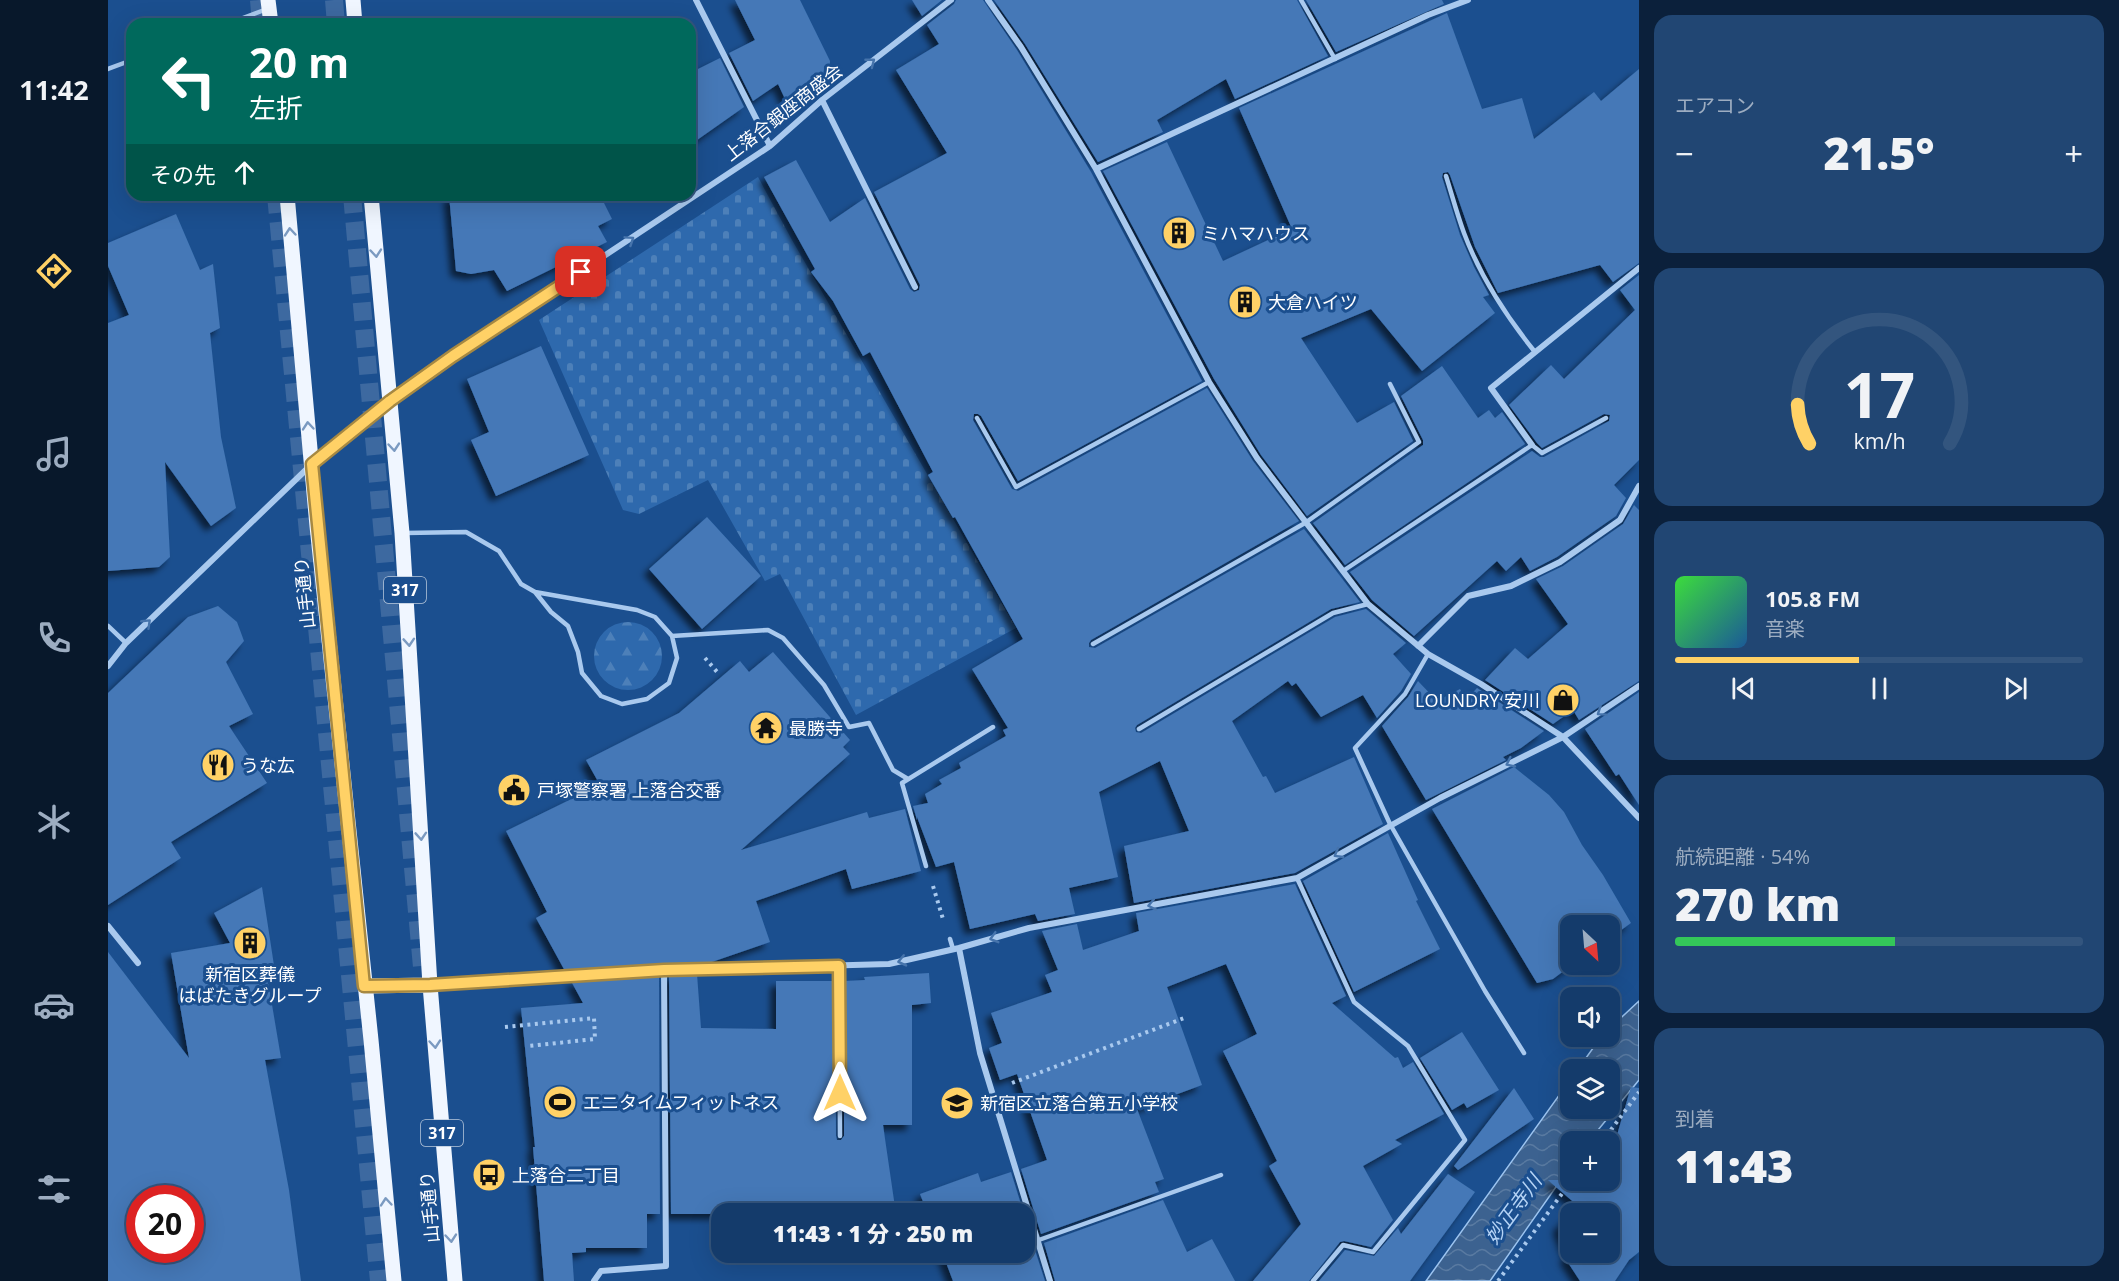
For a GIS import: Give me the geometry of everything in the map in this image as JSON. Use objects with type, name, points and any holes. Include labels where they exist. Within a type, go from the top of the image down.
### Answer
[{"type":"main road","points":[[353,0],[354,18]]},
{"type":"main road","name":"山手通り","points":[[287,201],[394,1281]]},
{"type":"main road","name":"山手通り","points":[[372,201],[402,533],[430,985],[455,1281]]},
{"type":"main road","points":[[364,986],[430,985]]},
{"type":"street","points":[[696,0],[770,146]]},
{"type":"street","name":"上落合銀座商盛会","points":[[696,195],[770,146],[822,100],[951,0]]},
{"type":"street","points":[[988,0],[1021,47],[1096,169],[1209,382],[1257,458],[1368,604],[1428,654],[1563,737],[1639,819]]},
{"type":"street","points":[[1096,169],[1428,15],[1468,0]]},
{"type":"street","points":[[822,100],[915,287]]},
{"type":"street","name":"上落合銀座商盛会","points":[[108,666],[126,643],[312,464],[390,401],[453,356],[687,201]]},
{"type":"street","points":[[1533,445],[1491,388],[1639,268]]},
{"type":"street","points":[[1418,646],[1468,596],[1511,586],[1560,562],[1620,520],[1639,486]]},
{"type":"street","points":[[430,985],[664,970],[889,964],[956,949],[1029,928],[1297,878],[1390,824],[1563,737],[1639,686]]},
{"type":"street","points":[[108,926],[138,963]]},
{"type":"street","points":[[956,949],[980,1053],[1050,1281]]},
{"type":"street","points":[[594,1281],[601,1271],[666,1266],[664,970]]},
{"type":"lane","points":[[1301,0],[1335,59]]},
{"type":"lane","points":[[240,18],[269,4]]},
{"type":"lane","points":[[108,69],[126,62]]},
{"type":"lane","points":[[1446,176],[1465,235],[1486,280],[1510,320],[1535,352]]},
{"type":"lane","points":[[977,418],[1016,487],[1209,382]]},
{"type":"lane","points":[[1093,644],[1305,523],[1419,442],[1390,384]]},
{"type":"lane","points":[[1343,571],[1533,445],[1542,453],[1606,418]]},
{"type":"lane","points":[[402,533],[466,532],[499,550],[521,584],[535,592],[637,610],[655,617],[672,636],[677,658],[669,683],[647,699],[622,704],[601,696],[582,673],[578,652],[568,626],[550,612],[535,592]]},
{"type":"lane","points":[[1139,729],[1333,613],[1368,604]]},
{"type":"lane","points":[[108,626],[126,643]]},
{"type":"lane","points":[[672,636],[768,630],[783,638],[824,685],[849,727],[869,723],[893,770],[908,779]]},
{"type":"lane","points":[[1428,654],[1405,694],[1355,748],[1390,824],[1485,991],[1524,1053]]},
{"type":"lane","points":[[926,866],[902,783],[993,727]]},
{"type":"lane","points":[[1297,878],[1354,1002],[1408,1046],[1465,1140],[1373,1252],[1343,1245],[1313,1281]]},
{"type":"lane","points":[[950,939],[956,949]]},
{"type":"lane","points":[[839,966],[840,1136]]},
{"type":"lane","points":[[1036,1240],[1221,1175]]},
{"type":"path","points":[[926,866],[950,939]]},
{"type":"path","points":[[505,1028],[594,1017],[595,1039],[529,1046]]},
{"type":"path","points":[[992,1090],[1187,1017]]},
{"type":"path","points":[[1610,1131],[1639,1092]]},
{"type":"path","points":[[1498,1281],[1564,1191]]},
{"type":"green space","points":[[758,177],[1016,628],[856,715],[780,574],[765,581],[708,480],[639,514],[623,510],[539,320]]},
{"type":"green space","points":[[628,622],[641,625],[652,632],[659,643],[662,656],[659,669],[652,680],[641,687],[628,690],[615,687],[604,680],[597,669],[594,656],[597,643],[604,632],[615,625]]},
{"type":"water","points":[[1639,1001],[1639,1080],[1620,1103],[1620,1059],[1585,1059],[1594,1047],[1620,1047],[1620,1019]]},
{"type":"water","name":"妙正寺川","points":[[1560,1094],[1560,1119],[1607,1119],[1597,1131],[1560,1131],[1560,1181],[1490,1281],[1426,1281]]},
{"type":"building","points":[[735,0],[800,0],[830,61],[829,77],[786,101],[778,84],[753,101],[729,53],[755,40]]},
{"type":"building","points":[[912,0],[942,0],[922,16]]},
{"type":"building","points":[[956,0],[983,0],[1017,50],[1091,172],[1202,381],[1018,481],[981,416],[974,414],[973,420],[1012,489],[1018,491],[1207,388],[1253,461],[1299,521],[1091,640],[1089,647],[1095,648],[1304,529],[1360,602],[1331,609],[1137,725],[1136,732],[1141,733],[1335,617],[1366,609],[1406,643],[1393,654],[1411,674],[1401,691],[1377,718],[1363,695],[1321,717],[1296,683],[1292,686],[1288,681],[1232,721],[1263,777],[1266,776],[1275,793],[1354,757],[1383,824],[1295,873],[1134,903],[1124,846],[1189,831],[1160,761],[1099,792],[1118,877],[1069,888],[1075,914],[1038,921],[1035,914],[970,929],[954,862],[936,867],[917,817],[917,820],[913,806],[928,803],[925,794],[942,784],[939,780],[961,768],[959,763],[1006,736],[1003,730],[1008,728],[972,669],[1023,639],[955,517],[953,518],[928,475],[933,472],[870,352],[863,356],[833,301],[811,272],[815,269],[764,177],[796,160],[830,222],[865,198],[910,289],[914,292],[919,290],[920,285],[874,192],[947,153],[896,70],[939,44],[927,25]]},
{"type":"building","points":[[994,0],[1297,0],[1328,56],[1235,99],[1226,79],[1157,120],[1163,132],[1098,162],[1025,44]]},
{"type":"building","points":[[1306,0],[1442,0],[1444,4],[1336,52]]},
{"type":"building","points":[[1447,13],[1482,109],[1522,98],[1534,139],[1594,92],[1601,101],[1639,69],[1639,263],[1613,282],[1600,265],[1498,293],[1475,247],[1450,175],[1448,172],[1443,173],[1442,177],[1460,235],[1489,295],[1483,297],[1495,313],[1422,371],[1371,309],[1301,338],[1357,423],[1394,402],[1413,441],[1307,516],[1261,455],[1214,379],[1103,171],[1167,142],[1223,261],[1292,229],[1239,108]]},
{"type":"building","points":[[720,58],[744,107],[696,141],[696,70]]},
{"type":"building","points":[[450,201],[603,201],[612,219],[598,226],[607,242],[507,291],[494,270],[471,274],[456,271]]},
{"type":"building","points":[[176,214],[200,270],[213,264],[220,328],[210,333],[221,437],[236,508],[211,526],[165,462],[170,557],[159,567],[108,571],[108,323],[129,315],[108,266],[108,243]]},
{"type":"building","points":[[1639,275],[1639,460],[1614,485],[1626,498],[1616,516],[1557,557],[1530,571],[1521,557],[1506,571],[1497,561],[1414,636],[1372,600],[1350,572],[1532,451],[1544,457],[1609,421],[1610,415],[1604,414],[1542,448],[1509,405],[1551,365],[1564,379],[1635,310],[1620,290]]},
{"type":"building","points":[[541,346],[589,455],[496,496],[471,440],[489,432],[467,379]]},
{"type":"building","points":[[1442,366],[1478,418],[1489,410],[1495,418],[1502,412],[1525,444],[1345,565],[1313,523],[1423,445],[1423,440],[1401,396]]},
{"type":"building","points":[[1634,505],[1639,510],[1639,681],[1579,720],[1573,710],[1553,724],[1485,680],[1515,648],[1528,659],[1568,624],[1536,579],[1563,566],[1623,524]]},
{"type":"building","points":[[707,517],[761,576],[702,629],[649,569]]},
{"type":"building","points":[[218,606],[237,622],[244,641],[226,662],[253,714],[229,726],[267,783],[171,842],[181,858],[108,905],[108,693],[188,617]]},
{"type":"building","points":[[773,652],[850,740],[843,747],[850,754],[741,850],[867,812],[869,818],[905,809],[921,871],[852,889],[846,869],[756,901],[770,942],[706,964],[565,971],[536,918],[547,912],[506,831],[600,785],[586,760],[679,713],[740,661],[749,672]]},
{"type":"building","points":[[1418,681],[1437,701],[1460,689],[1466,700],[1477,688],[1544,731],[1521,748],[1503,757],[1506,760],[1426,800],[1382,726],[1408,697]]},
{"type":"building","points":[[1639,692],[1639,805],[1619,774],[1616,776],[1585,729]]},
{"type":"building","points":[[1514,767],[1549,795],[1564,812],[1631,923],[1620,931],[1620,915],[1560,915],[1560,974],[1553,979],[1537,983],[1432,809]]},
{"type":"building","points":[[1388,833],[1418,900],[1416,901],[1440,949],[1354,992],[1303,881]]},
{"type":"building","points":[[1295,884],[1346,996],[1332,1003],[1395,1058],[1398,1057],[1403,1068],[1413,1062],[1444,1114],[1395,1140],[1402,1144],[1363,1166],[1393,1220],[1371,1247],[1340,1242],[1309,1281],[1253,1281],[1301,1224],[1269,1166],[1277,1161],[1223,1051],[1257,1034],[1226,964],[1167,987],[1202,1085],[1137,1109],[1164,1179],[1155,1182],[1159,1192],[1041,1234],[1035,1214],[1035,1203],[1031,1203],[1021,1169],[1047,1160],[1017,1074],[1000,1080],[989,1048],[1002,1043],[991,1013],[1052,992],[1045,975],[1058,970],[1042,931],[1077,924],[1083,950],[1139,931],[1136,913]]},
{"type":"building","points":[[262,887],[275,972],[267,975],[281,1058],[265,1060],[289,1190],[301,1281],[108,1281],[108,952],[189,1058],[171,953],[230,943],[214,913]]},
{"type":"building","points":[[929,973],[931,1003],[912,1005],[912,1125],[883,1125],[894,1203],[711,1203],[711,1214],[671,1214],[669,975],[697,974],[701,1028],[776,1029],[776,981],[835,981],[837,1140],[841,1140],[844,1136],[844,981],[865,980],[864,977]]},
{"type":"building","points":[[659,976],[660,1214],[647,1214],[647,1248],[586,1248],[586,1252],[572,1253],[574,1281],[544,1281],[533,1147],[535,1147],[521,1008],[583,1003],[571,981]]},
{"type":"building","points":[[1462,1032],[1499,1090],[1467,1108],[1464,1103],[1452,1110],[1420,1058]]},
{"type":"building","points":[[1631,1087],[1639,1088],[1639,1252],[1629,1260],[1615,1281],[1580,1281],[1568,1263],[1620,1263],[1620,1203],[1575,1203],[1561,1191],[1620,1191],[1620,1131],[1618,1131]]},
{"type":"building","points":[[1514,1088],[1534,1119],[1458,1170],[1454,1166]]},
{"type":"building","points":[[1011,1172],[1021,1203],[924,1203],[920,1194],[978,1173],[981,1182]]},
{"type":"building","points":[[1448,1174],[1475,1192],[1410,1281],[1319,1281],[1345,1250],[1374,1256],[1398,1228],[1401,1234]]},
{"type":"building","points":[[1548,1180],[1560,1180],[1560,1190]]},
{"type":"building","points":[[1163,1200],[1187,1252],[1212,1239],[1235,1281],[1055,1281],[1044,1243]]},
{"type":"building","points":[[1035,1250],[1045,1281],[953,1281],[946,1263],[1035,1263]]},
{"type":"tunnel","points":[[259,0],[260,18]]},
{"type":"tunnel","points":[[334,0],[336,18]]},
{"type":"tunnel","points":[[277,201],[379,1281]]},
{"type":"tunnel","points":[[353,201],[422,967]]},
{"type":"place","name":"ミハマハウス","points":[[1179,233]]},
{"type":"place","name":"大倉ハイツ","points":[[1245,302]]},
{"type":"place","name":"LOUNDRY 安川","points":[[1563,700]]},
{"type":"place","name":"最勝寺","points":[[766,728]]},
{"type":"place","name":"うな厷","points":[[218,765]]},
{"type":"place","name":"戸塚警察署 上落合交番","points":[[514,790]]},
{"type":"place","name":"新宿区葬儀 はばたきグループ","points":[[250,943]]},
{"type":"place","name":"エニタイムフィットネス","points":[[560,1102]]},
{"type":"place","name":"新宿区立落合第五小学校","points":[[957,1103]]},
{"type":"place","name":"上落合二丁目","points":[[489,1175]]},
{"type":"route","points":[[581,272],[453,356],[390,401],[312,464],[364,986],[430,985],[664,970],[839,966],[840,1093]]}]
